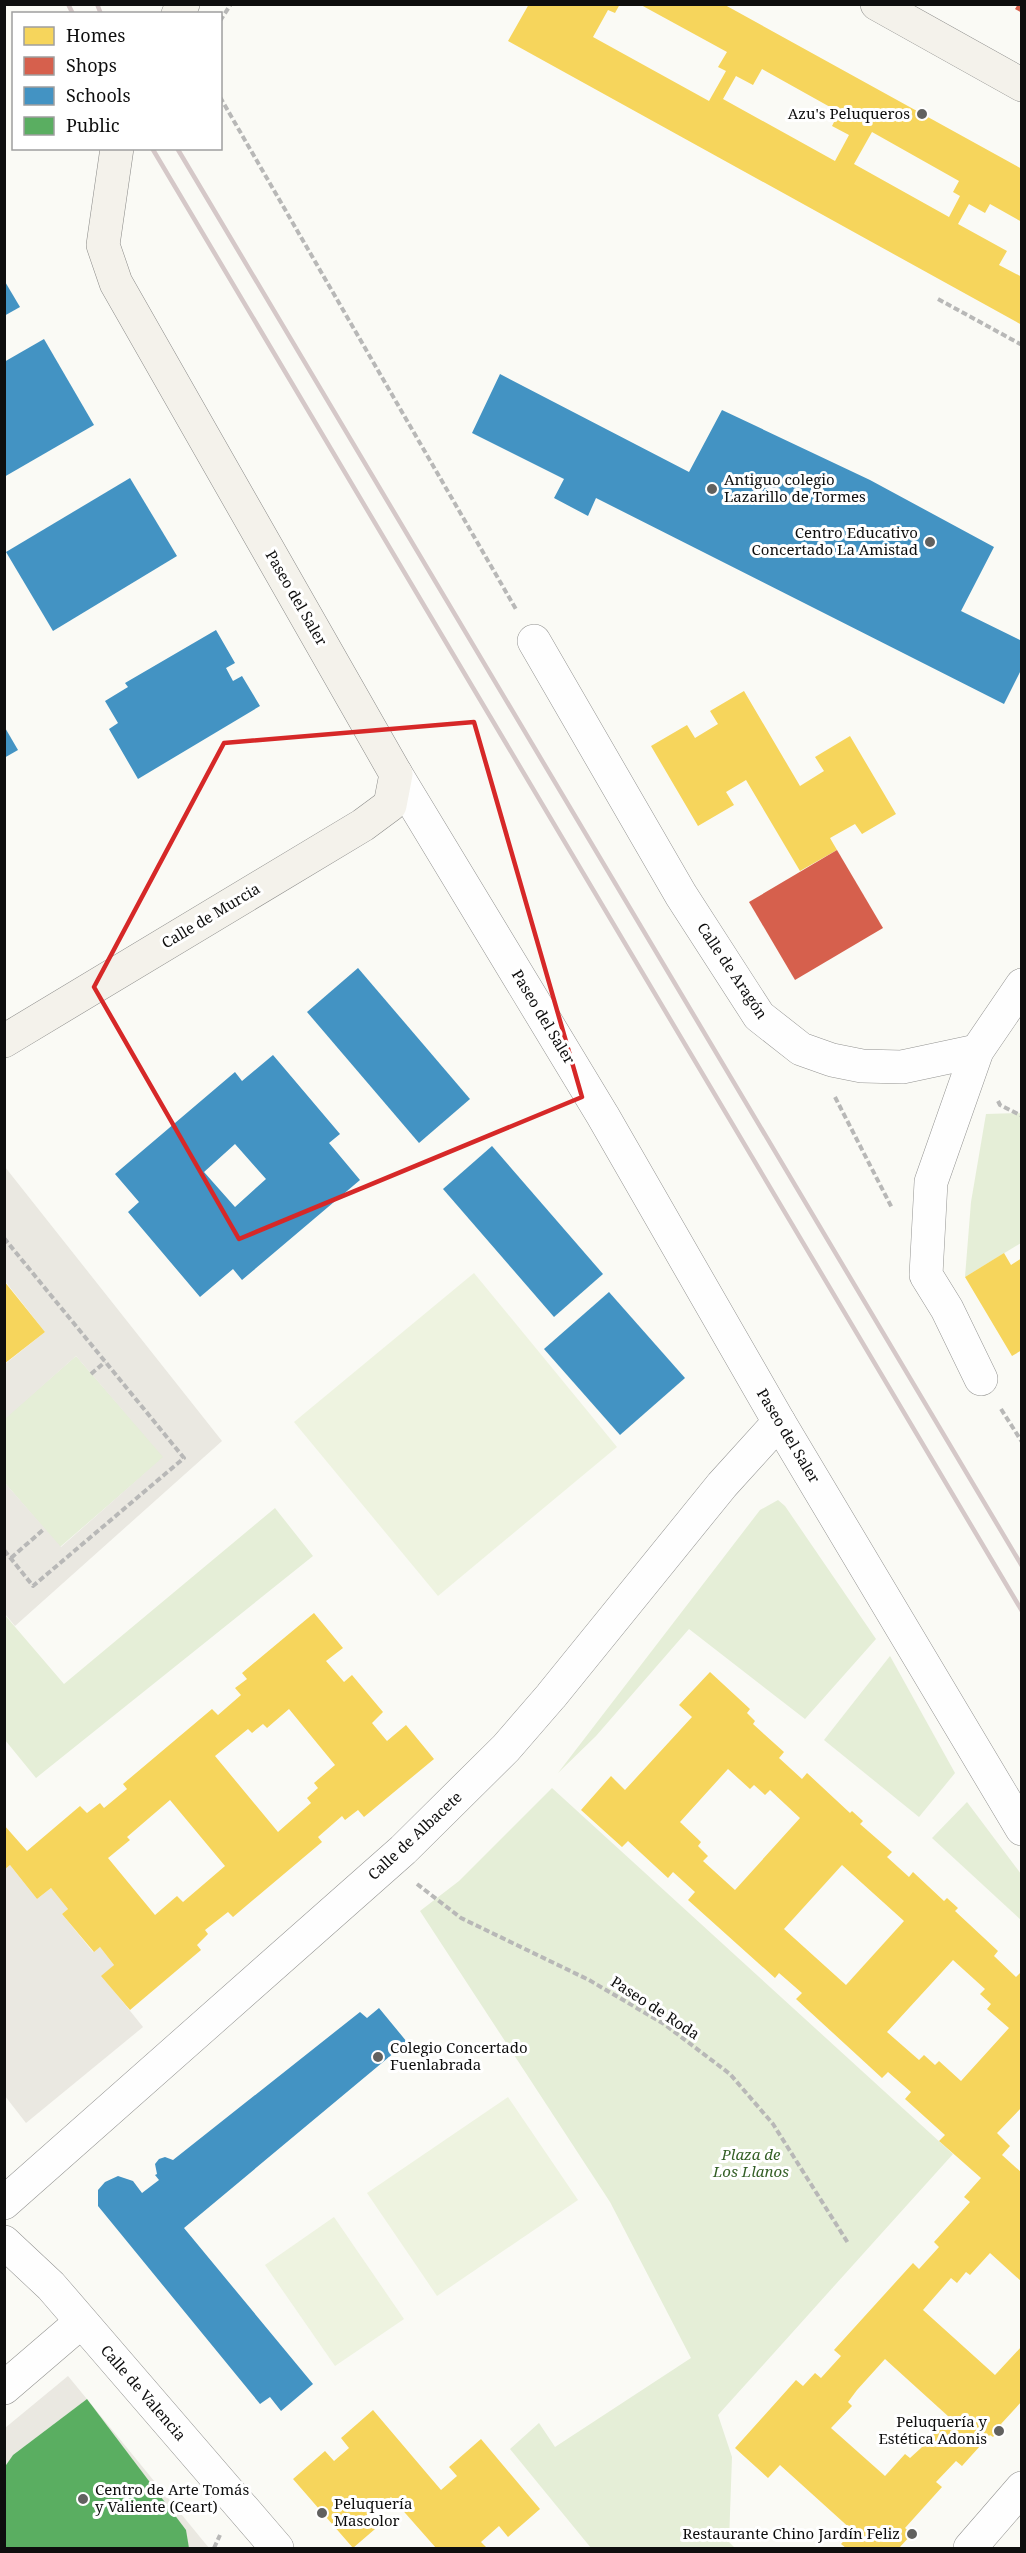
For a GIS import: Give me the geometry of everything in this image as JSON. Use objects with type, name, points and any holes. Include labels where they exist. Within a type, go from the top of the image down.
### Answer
[{"type":"street","points":[[877,4],[1022,85]]},
{"type":"street","name":"Paseo del Saler","points":[[117,150],[103,245],[116,284],[396,774],[603,1116],[779,1422],[1022,1829]]},
{"type":"street","name":"Calle de Aragón","points":[[534,641],[681,895],[759,1016],[801,1049],[862,1066],[902,1067],[977,1051]]},
{"type":"street","name":"Calle de Murcia","points":[[4,1041],[363,825],[390,805],[396,774]]},
{"type":"street","points":[[981,1379],[947,1309],[926,1275],[931,1182],[977,1051],[1022,985]]},
{"type":"street","name":"Calle de Albacete","points":[[4,2203],[403,1850],[506,1748],[722,1485],[779,1422]]},
{"type":"street","name":"Calle de Valencia","points":[[4,2242],[51,2286],[277,2548]]},
{"type":"street","points":[[4,2388],[81,2322]]},
{"type":"street","points":[[970,2548],[1022,2488]]},
{"type":"path","points":[[222,18],[231,4]]},
{"type":"path","points":[[222,100],[534,641]]},
{"type":"path","points":[[938,299],[1022,345]]},
{"type":"path","points":[[812,1053],[893,1212]]},
{"type":"path","points":[[4,1238],[184,1458],[33,1586],[4,1550]]},
{"type":"path","points":[[91,1374],[105,1362]]},
{"type":"path","points":[[11,1558],[44,1529]]},
{"type":"path","name":"Paseo de Roda","points":[[388,1862],[461,1918],[589,1980],[664,2024],[730,2074],[773,2124],[848,2243]]},
{"type":"highlighted area","points":[[474,722],[582,1097],[239,1239],[94,987],[224,743]]},
{"type":"green space","points":[[1021,1113],[1021,1243],[965,1277],[971,1202],[986,1114]]},
{"type":"green space","points":[[474,1273],[617,1447],[438,1596],[294,1422]]},
{"type":"green space","points":[[76,1356],[164,1457],[60,1547],[5,1483],[4,1419]]},
{"type":"green space","points":[[778,1500],[785,1506],[876,1639],[805,1719],[689,1629],[596,1736],[558,1773],[760,1510]]},
{"type":"green space","points":[[275,1508],[313,1556],[36,1778],[5,1740],[4,1614],[64,1684]]},
{"type":"green space","points":[[890,1656],[955,1773],[919,1817],[824,1740]]},
{"type":"green space","name":"Plaza de Los Llanos","points":[[552,1788],[953,2154],[718,2415],[732,2457],[729,2542],[735,2548],[591,2548],[510,2449],[539,2423],[555,2447],[691,2358],[610,2202],[420,1911],[459,1881]]},
{"type":"green space","points":[[967,1802],[1021,1874],[1021,1920],[932,1838]]},
{"type":"green space","points":[[508,2097],[578,2200],[437,2296],[367,2193]]},
{"type":"green space","points":[[334,2217],[404,2319],[335,2366],[265,2265]]},
{"type":"shaded area","points":[[5,1167],[222,1441],[15,1626],[5,1614],[5,1483],[61,1547],[163,1457],[76,1356],[5,1419],[5,1364],[45,1332],[5,1281]]},
{"type":"shaded area","points":[[10,1865],[37,1899],[51,1888],[68,1909],[62,1914],[93,1952],[100,1947],[114,1965],[102,1976],[143,2027],[26,2123],[5,2096],[4,1870]]},
{"type":"shaded area","points":[[68,2376],[87,2399],[13,2455],[5,2468],[5,2428]]},
{"type":"shaded area","points":[[89,2401],[209,2548],[189,2548],[185,2530]]},
{"type":"building: Homes","points":[[529,4],[620,4],[615,13],[608,10],[593,37],[709,101],[726,71],[718,67],[727,52],[641,5],[725,5],[1022,169],[1022,222],[990,204],[985,213],[969,204],[958,224],[1007,251],[999,265],[1022,277],[1022,325],[508,41]],"holes":[[[762,69],[839,112],[832,126],[849,135],[835,161],[723,99],[736,76],[753,85]],[[872,132],[959,181],[953,192],[960,196],[949,217],[854,164]]]},
{"type":"building: Homes","points":[[744,691],[800,786],[824,771],[815,757],[850,736],[896,814],[862,834],[855,824],[830,838],[837,850],[800,871],[746,780],[726,792],[734,805],[698,826],[651,746],[687,725],[695,738],[718,724],[710,711]]},
{"type":"building: Homes","points":[[1004,1253],[1011,1265],[1022,1258],[1022,1350],[1012,1356],[965,1277]]},
{"type":"building: Homes","points":[[4,1281],[45,1332],[4,1364]]},
{"type":"building: Homes","points":[[314,1613],[343,1648],[326,1661],[344,1682],[352,1675],[383,1712],[372,1723],[387,1741],[406,1725],[434,1759],[364,1817],[358,1810],[345,1820],[342,1816],[318,1837],[322,1842],[233,1917],[228,1912],[205,1930],[208,1934],[197,1945],[201,1950],[130,2010],[101,1976],[114,1965],[100,1947],[94,1952],[62,1914],[68,1909],[51,1888],[37,1899],[10,1865],[4,1870],[4,1825],[27,1851],[80,1806],[87,1813],[100,1803],[104,1808],[127,1789],[123,1784],[212,1709],[218,1715],[241,1695],[235,1688],[247,1679],[242,1673]],"holes":[[[289,1709],[335,1765],[314,1783],[318,1788],[307,1798],[311,1803],[278,1832],[215,1756],[248,1729],[252,1733],[263,1724],[267,1728]],[[170,1800],[225,1866],[183,1902],[177,1896],[155,1915],[108,1858],[130,1840],[127,1837]]]},
{"type":"building: Homes","points":[[710,1672],[750,1709],[747,1713],[755,1721],[753,1724],[784,1752],[779,1758],[802,1779],[807,1773],[850,1813],[852,1811],[863,1821],[860,1824],[892,1852],[887,1857],[909,1877],[913,1872],[944,1901],[947,1898],[958,1908],[955,1911],[998,1951],[994,1956],[1016,1977],[1022,1971],[1022,2107],[997,2133],[1010,2146],[1002,2155],[1022,2173],[1022,2282],[990,2253],[970,2275],[966,2272],[957,2283],[951,2278],[923,2310],[995,2375],[1022,2346],[1022,2401],[1001,2424],[1003,2426],[993,2437],[990,2435],[962,2466],[956,2461],[936,2482],[942,2487],[905,2528],[912,2534],[899,2548],[846,2548],[841,2544],[853,2531],[780,2465],[768,2478],[735,2448],[796,2380],[803,2386],[815,2373],[821,2378],[841,2356],[834,2350],[913,2263],[919,2269],[939,2247],[934,2242],[970,2202],[964,2197],[981,2178],[939,2141],[945,2135],[905,2099],[911,2092],[888,2072],[882,2078],[796,1999],[802,1993],[779,1973],[775,1978],[688,1900],[695,1892],[673,1872],[668,1878],[628,1841],[622,1847],[581,1810],[611,1776],[625,1790],[692,1717],[679,1705]],"holes":[[[728,1769],[750,1789],[754,1785],[765,1795],[770,1790],[800,1818],[735,1890],[703,1861],[708,1856],[698,1846],[701,1842],[680,1822]],[[842,1865],[904,1921],[846,1985],[784,1929]],[[953,1960],[985,1989],[980,1994],[991,2004],[987,2009],[1009,2028],[961,2081],[939,2061],[935,2065],[924,2055],[919,2060],[887,2032]],[[885,2359],[949,2417],[921,2448],[910,2458],[905,2454],[885,2476],[831,2428],[852,2406],[848,2402]]]},
{"type":"building: Homes","points":[[373,2410],[441,2490],[457,2476],[449,2467],[481,2439],[540,2509],[508,2537],[499,2526],[481,2542],[487,2548],[436,2548],[391,2497],[374,2513],[382,2523],[353,2548],[293,2479],[325,2451],[334,2461],[349,2448],[341,2438]]},
{"type":"building: Shops","points":[[1018,4],[1022,4],[1022,13],[1015,9]]},
{"type":"building: Shops","points":[[837,850],[883,928],[795,980],[749,902]]},
{"type":"building: Schools","points":[[4,280],[20,307],[4,316]]},
{"type":"building: Schools","points":[[44,339],[94,425],[4,477],[4,362]]},
{"type":"building: Schools","name":"Antiguo colegio Lazarillo de Tormes","points":[[500,374],[689,472],[722,410],[870,480],[994,547],[961,611],[1022,641],[1022,668],[1004,704],[596,498],[588,516],[554,498],[564,479],[472,433]]},
{"type":"building: Schools","points":[[130,478],[177,556],[53,631],[6,552]]},
{"type":"building: Schools","points":[[216,630],[235,663],[226,668],[233,681],[242,676],[260,706],[138,779],[109,729],[118,723],[105,701],[128,687],[125,683]]},
{"type":"building: Schools","points":[[4,726],[18,750],[4,758]]},
{"type":"building: Schools","points":[[358,968],[470,1099],[419,1143],[307,1012]]},
{"type":"building: Schools","points":[[273,1055],[340,1134],[329,1143],[360,1180],[242,1280],[233,1269],[200,1297],[128,1212],[139,1202],[115,1174],[235,1072],[242,1081]],"holes":[[[235,1144],[266,1179],[235,1207],[204,1172]]]},
{"type":"building: Schools","points":[[492,1146],[603,1274],[554,1317],[443,1189]]},
{"type":"building: Schools","points":[[609,1292],[685,1378],[620,1435],[544,1349]]},
{"type":"building: Schools","points":[[379,2008],[407,2042],[184,2228],[313,2384],[281,2411],[270,2397],[260,2404],[98,2206],[98,2190],[105,2182],[118,2176],[133,2181],[142,2193],[159,2180],[155,2175],[157,2174],[155,2164],[159,2159],[165,2157],[173,2160],[360,2012],[367,2018]]},
{"type":"building: Public","name":"Centro de Arte Tomás y Valiente (Ceart)","points":[[87,2399],[186,2530],[189,2548],[6,2548],[4,2468],[13,2455]]},
{"type":"railway","points":[[68,4],[72,12]]},
{"type":"railway","points":[[97,4],[100,12]]},
{"type":"railway","points":[[153,150],[1022,1611]]},
{"type":"railway","points":[[178,150],[1022,1566]]},
{"type":"place","name":"Azu's Peluqueros","points":[[922,114]]},
{"type":"place","name":"Antiguo colegio Lazarillo de Tormes","points":[[712,489]]},
{"type":"place","name":"Centro Educativo Concertado La Amistad","points":[[930,542]]},
{"type":"place","name":"Colegio Concertado Fuenlabrada","points":[[378,2057]]},
{"type":"place","name":"Peluquería y Estética Adonis","points":[[999,2431]]},
{"type":"place","name":"Centro de Arte Tomás y Valiente (Ceart)","points":[[83,2499]]},
{"type":"place","name":"Peluquería Mascolor","points":[[322,2513]]},
{"type":"place","name":"Restaurante Chino Jardín Feliz","points":[[912,2534]]}]
